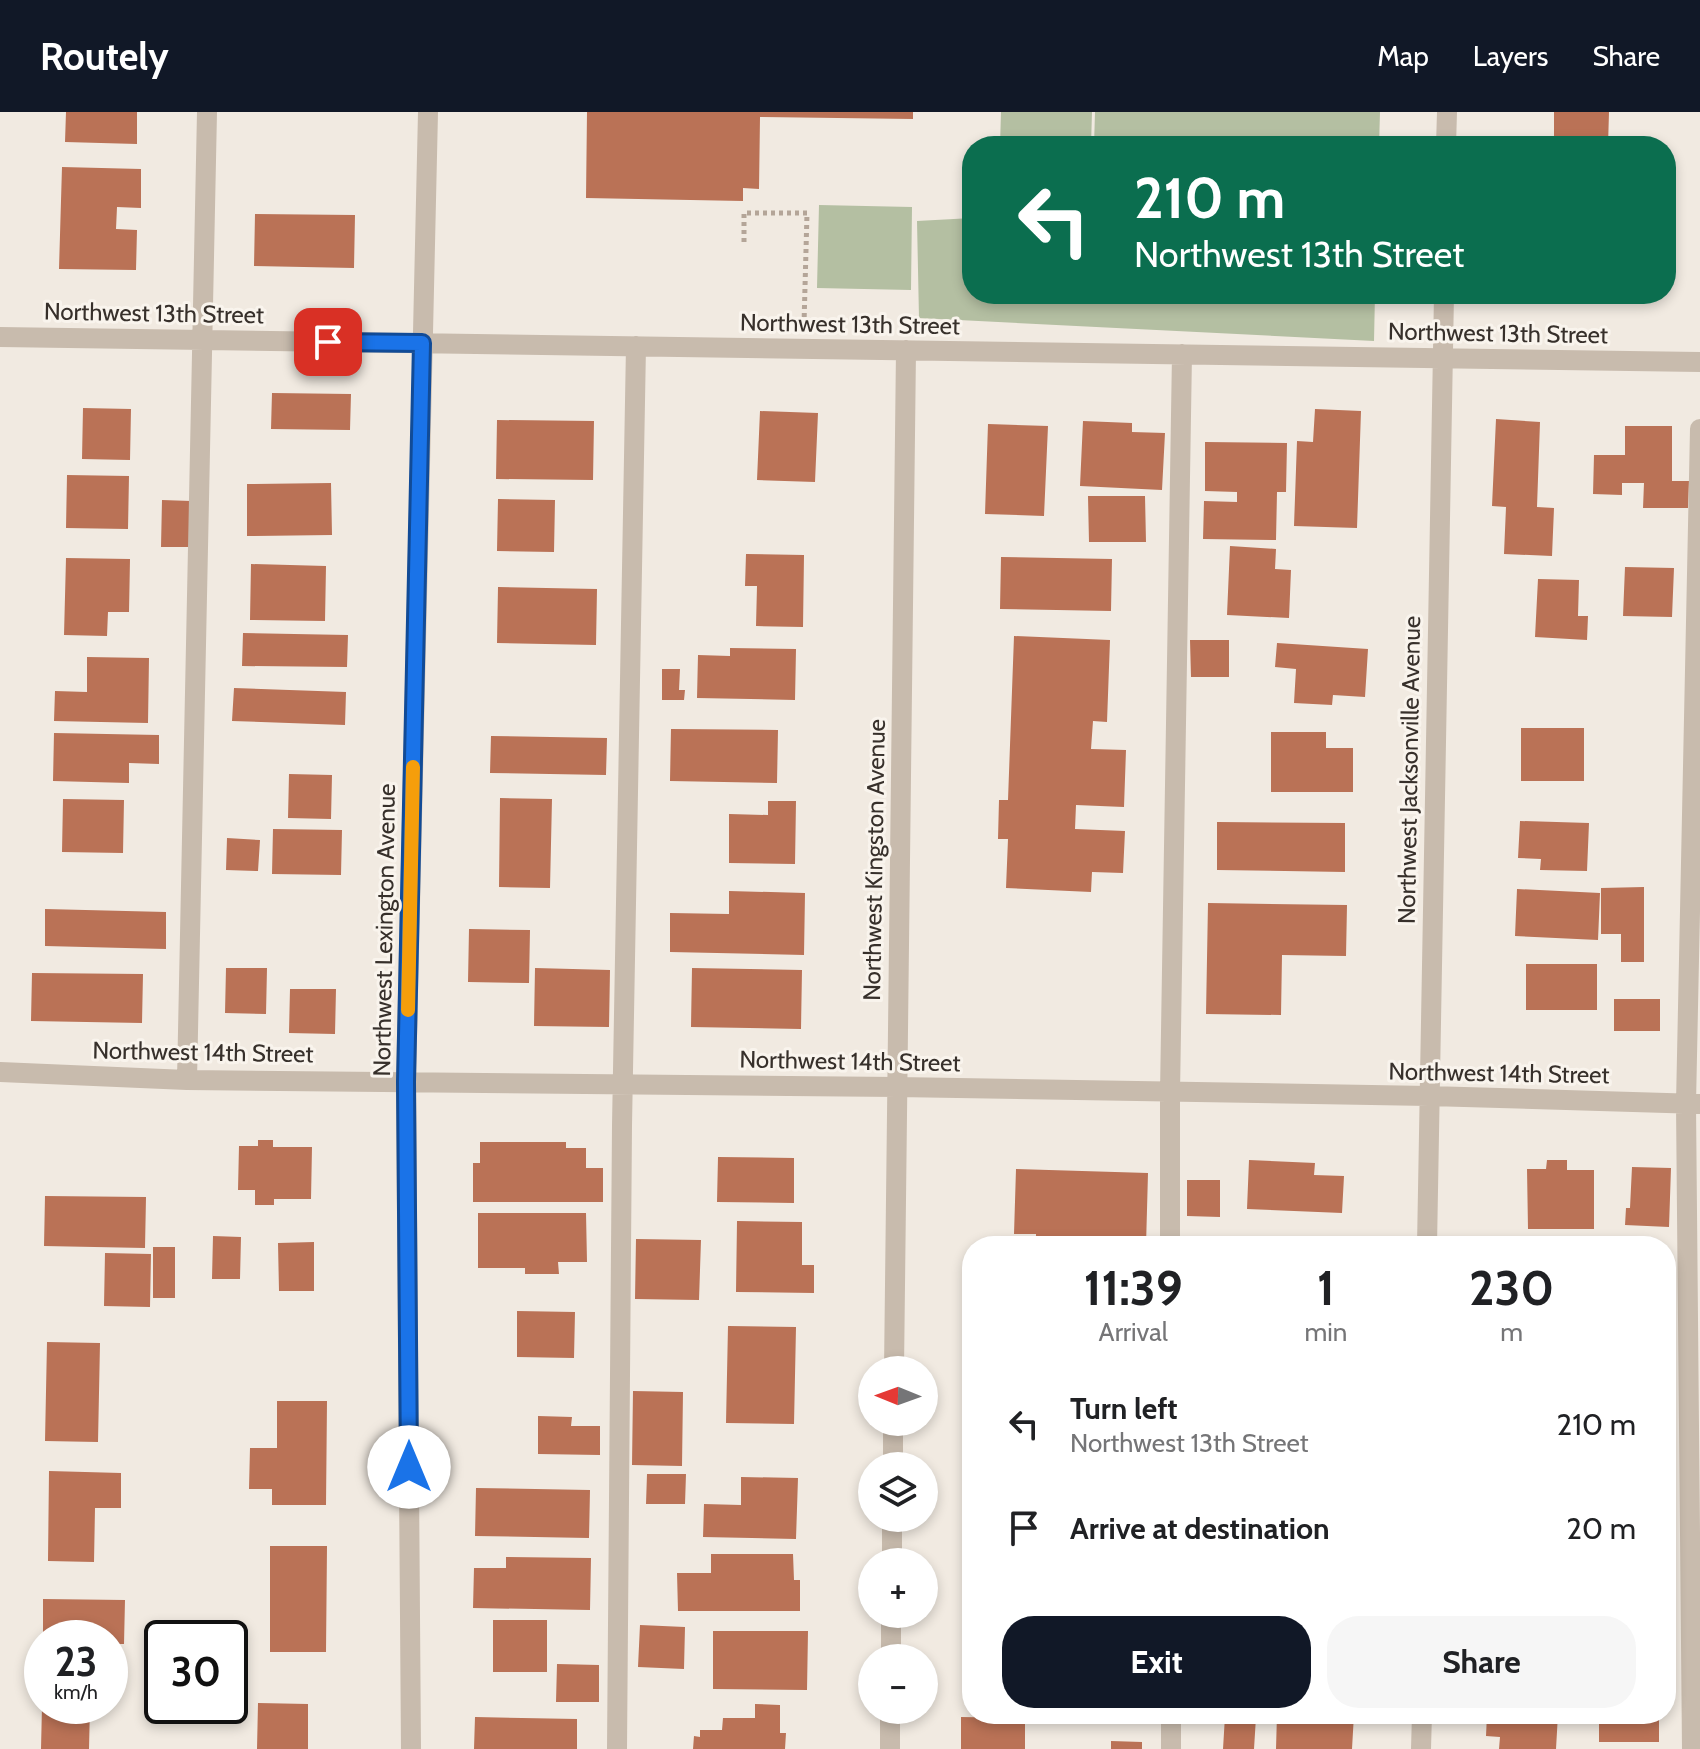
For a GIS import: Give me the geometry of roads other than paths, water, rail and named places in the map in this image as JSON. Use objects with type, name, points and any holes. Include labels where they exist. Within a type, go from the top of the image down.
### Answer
[{"type":"street","points":[[187,1080],[207,112]]},
{"type":"street","name":"Northwest Lexington Avenue","points":[[411,1749],[406,1082],[428,112]]},
{"type":"street","points":[[1446,136],[1447,112]]},
{"type":"street","name":"Northwest Jacksonville Avenue","points":[[1427,1236],[1444,304]]},
{"type":"street","name":"Northwest 13th Street","points":[[0,337],[1700,362]]},
{"type":"street","points":[[617,1749],[623,1084],[636,346]]},
{"type":"street","name":"Northwest Kingston Avenue","points":[[894,1356],[906,350]]},
{"type":"street","points":[[1170,1236],[1182,354]]},
{"type":"street","points":[[1692,1749],[1693,1104],[1700,429]]},
{"type":"street","name":"Northwest 14th Street","points":[[0,1072],[187,1080],[897,1087],[1693,1104]]},
{"type":"street","points":[[890,1724],[890,1749]]},
{"type":"street","points":[[1171,1724],[1171,1749]]},
{"type":"street","points":[[1421,1749],[1422,1724]]}]
